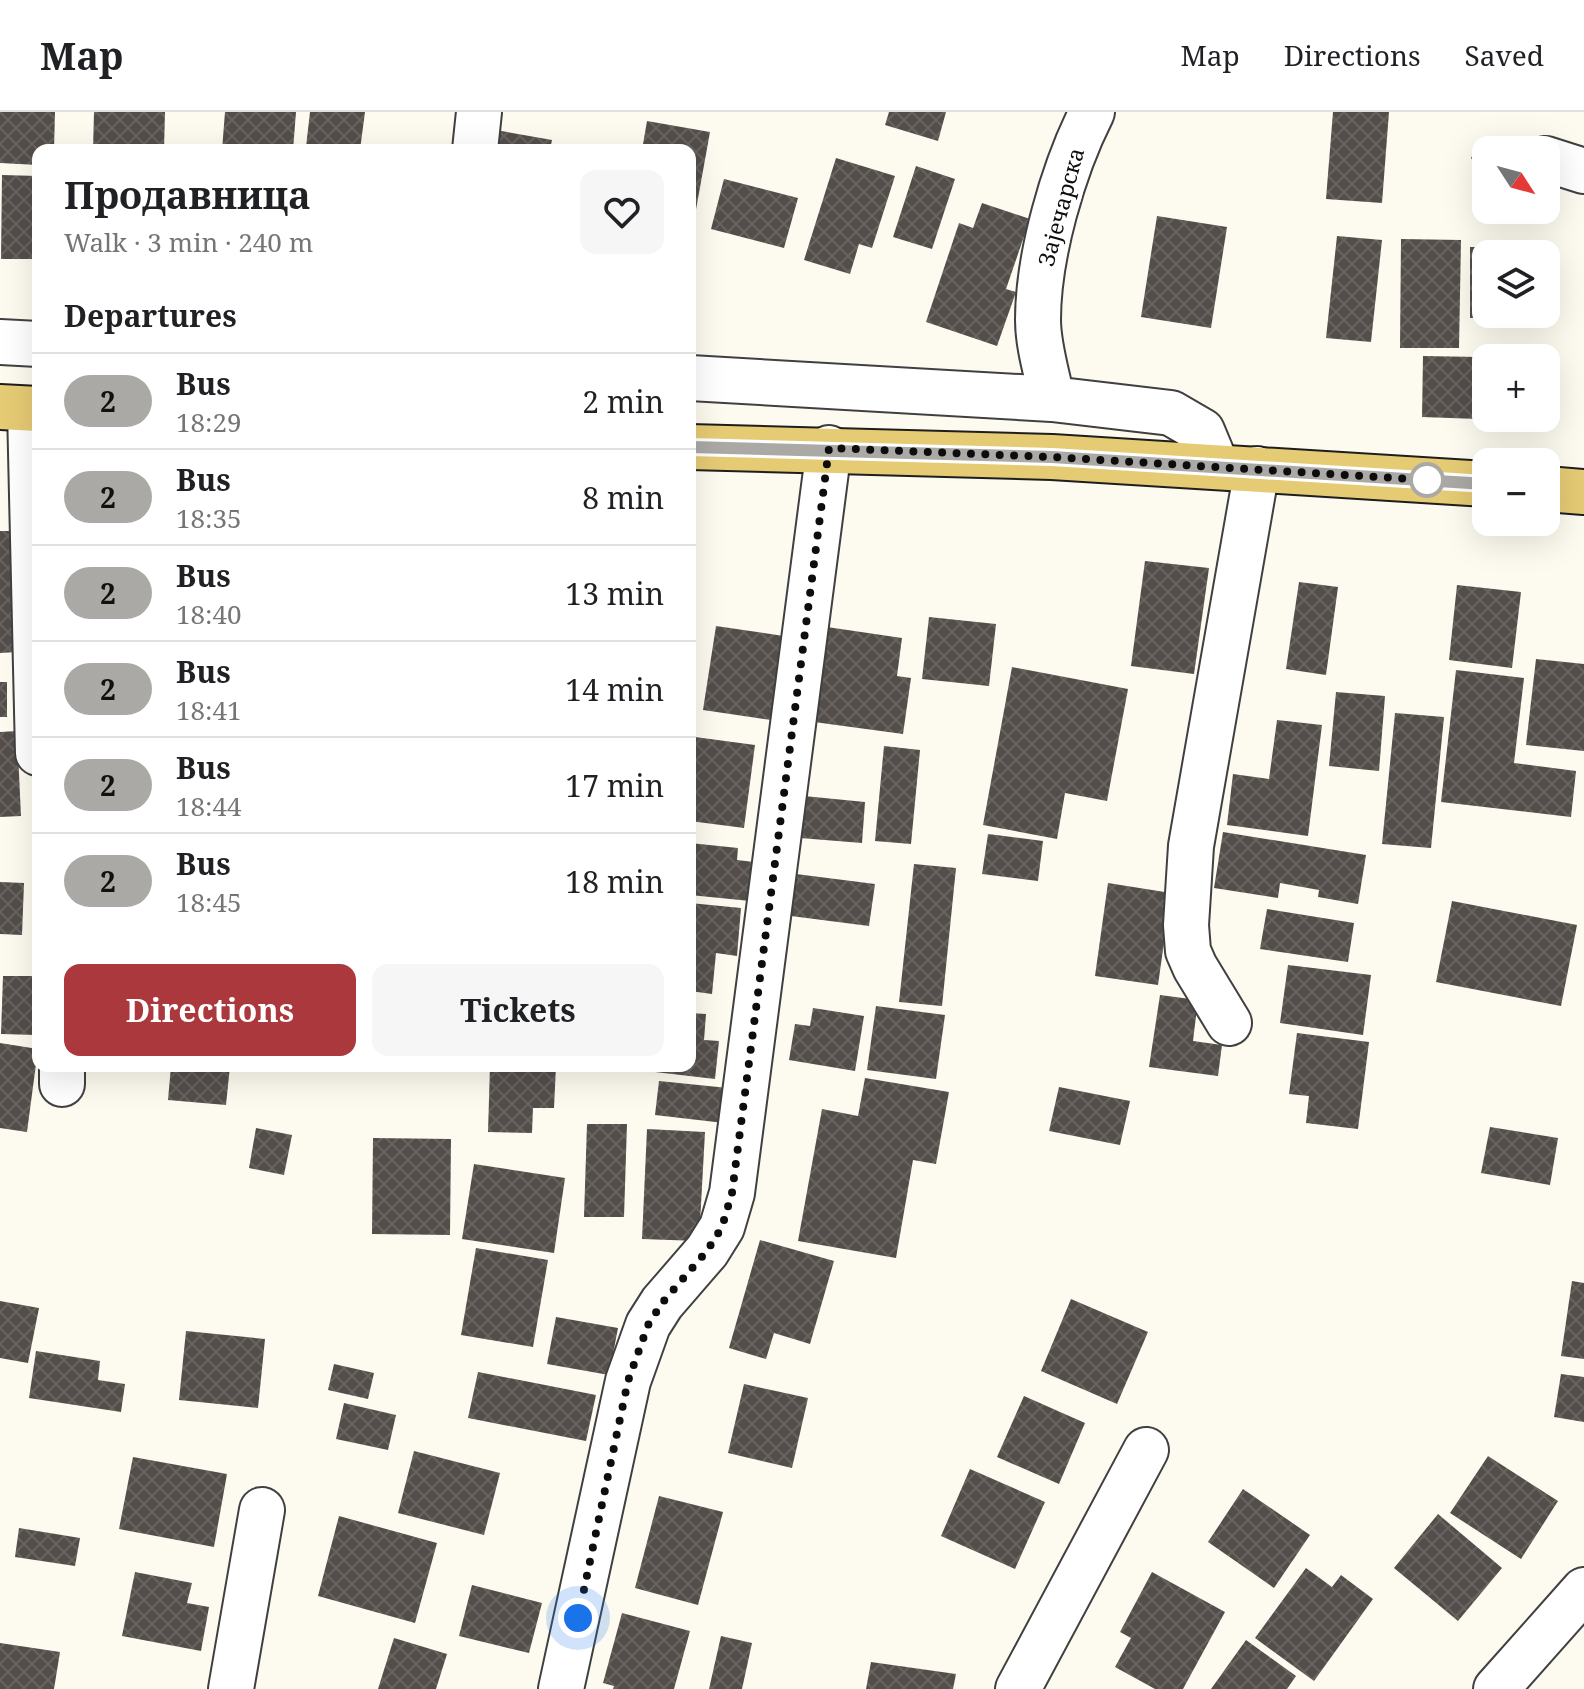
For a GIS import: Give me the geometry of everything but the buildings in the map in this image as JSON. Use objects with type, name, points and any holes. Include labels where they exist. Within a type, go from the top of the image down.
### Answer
[{"type":"main road","points":[[696,447],[829,448],[1472,483]]},
{"type":"main road","points":[[1560,490],[1584,492]]},
{"type":"street","points":[[476,144],[479,112]]},
{"type":"street","name":"Зајечарска","points":[[1052,399],[1038,321],[1047,241],[1082,132],[1092,112]]},
{"type":"street","points":[[1560,163],[1584,171]]},
{"type":"street","points":[[0,342],[32,344]]},
{"type":"street","points":[[696,378],[1052,399],[1171,413],[1202,431],[1237,468],[1191,846],[1186,925],[1188,951],[1195,967],[1229,1023]]},
{"type":"street","points":[[23,409],[32,615]]},
{"type":"street","points":[[561,1689],[625,1396],[639,1348],[662,1303],[707,1251],[722,1227],[732,1193],[829,448]]},
{"type":"street","points":[[1018,1689],[1146,1450]]},
{"type":"street","points":[[231,1689],[262,1510]]},
{"type":"street","points":[[1496,1689],[1584,1590]]},
{"type":"bus line","name":"2","points":[[696,447],[829,448],[1052,457],[1472,483]]},
{"type":"route","points":[[578,1618],[628,1381],[639,1348],[648,1325],[662,1303],[685,1280],[722,1227],[732,1193],[829,448],[1052,457],[1427,480]]}]
